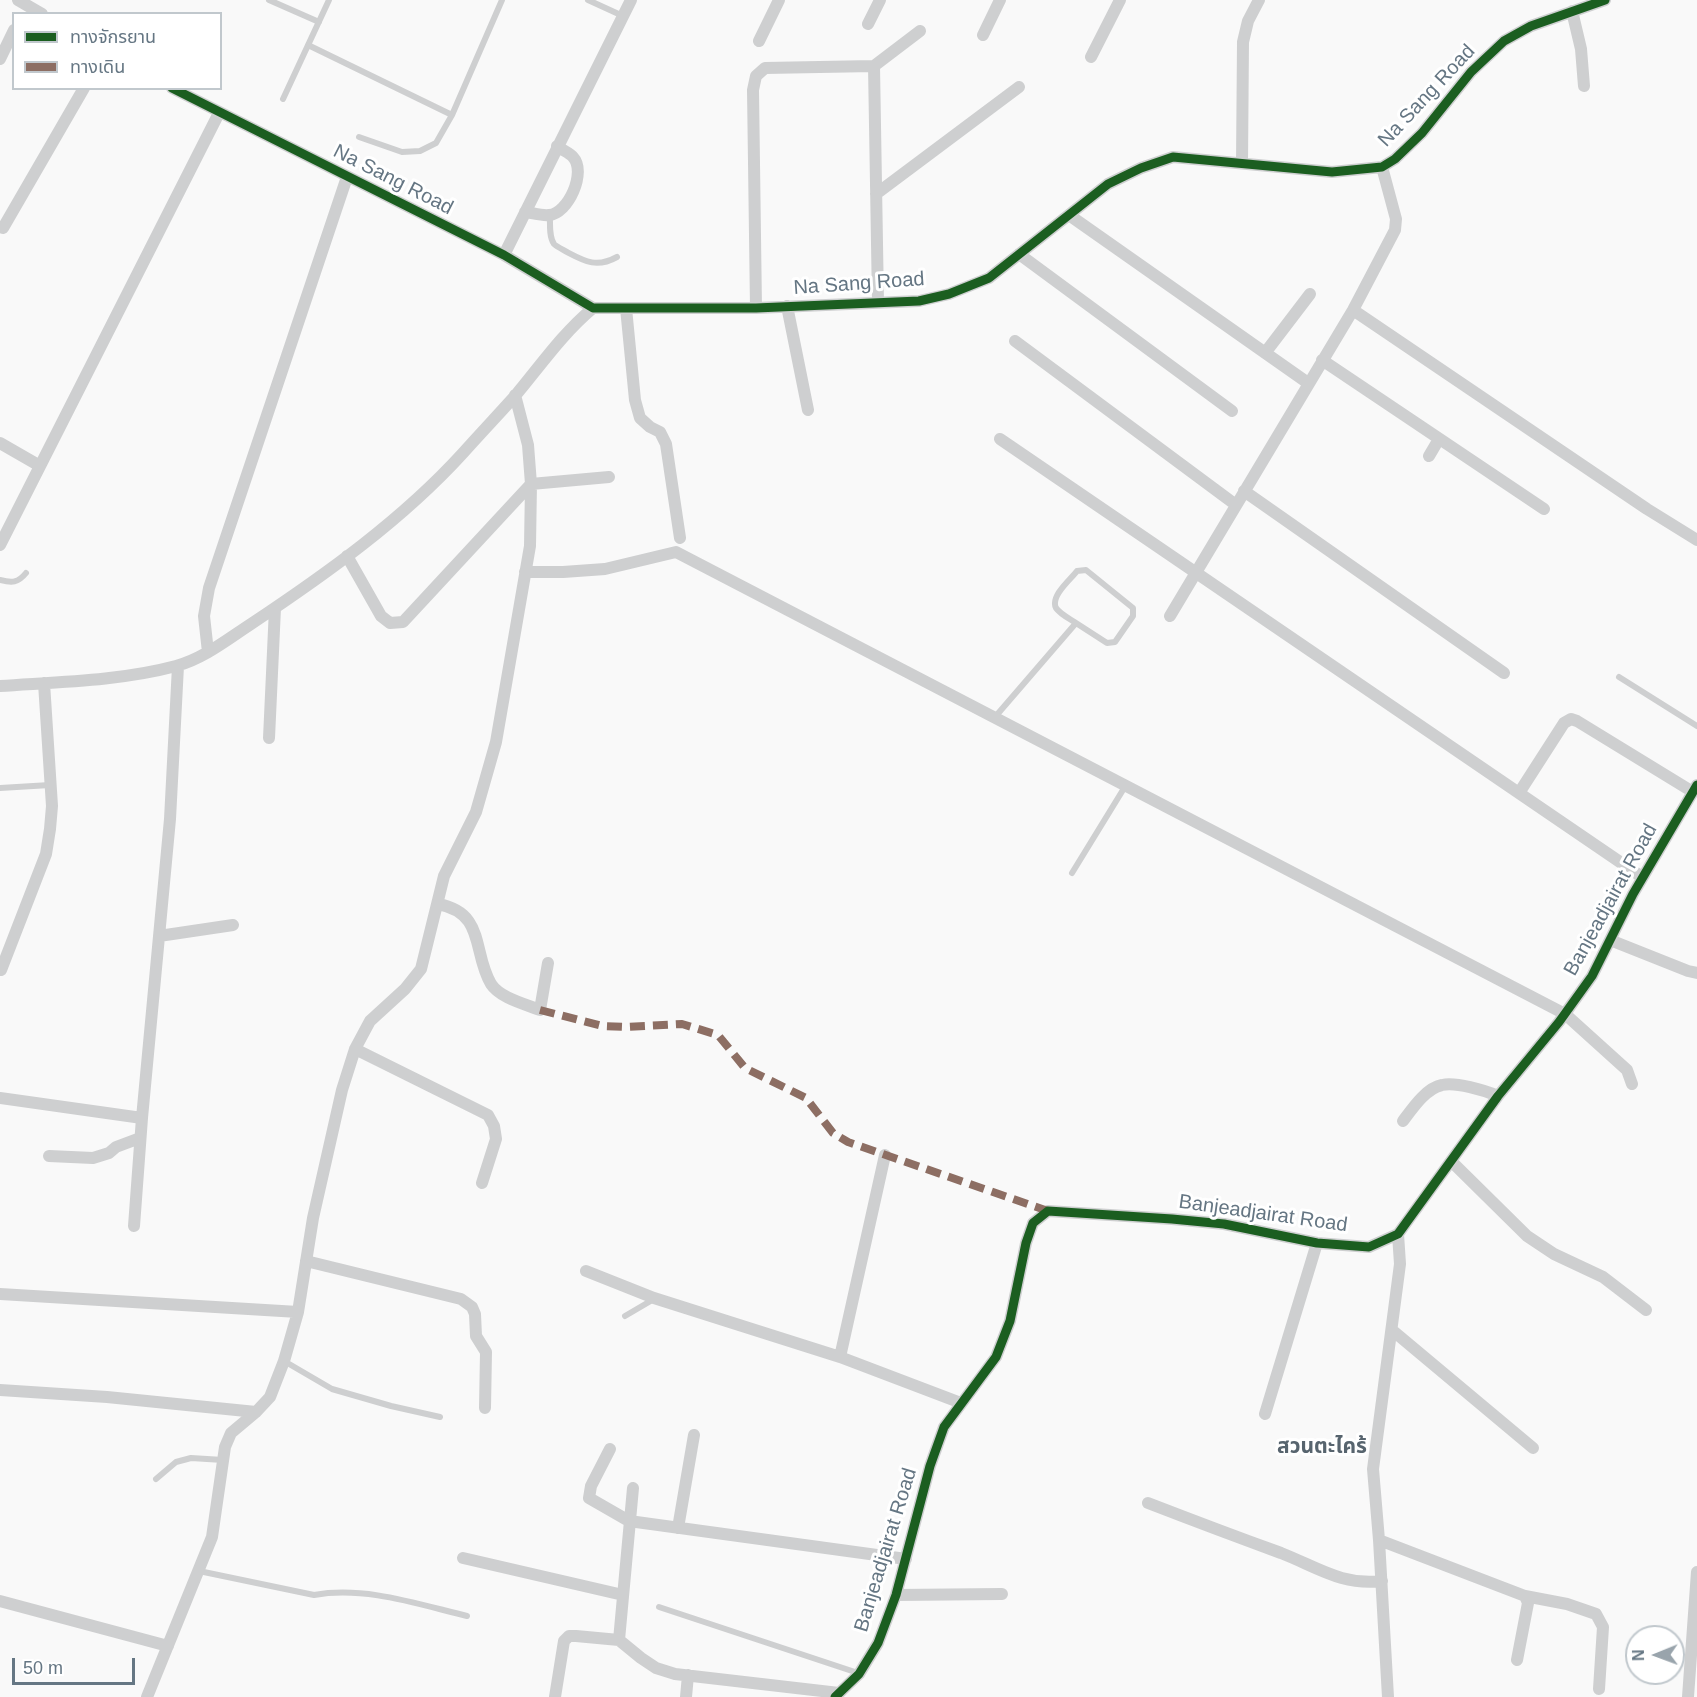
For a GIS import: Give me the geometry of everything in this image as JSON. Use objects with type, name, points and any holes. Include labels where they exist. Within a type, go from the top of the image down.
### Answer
[{"type":"street","points":[[504,255],[631,0]]},
{"type":"street","points":[[759,41],[779,0]]},
{"type":"street","points":[[868,24],[880,0]]},
{"type":"street","points":[[983,35],[1000,0]]},
{"type":"street","points":[[1091,57],[1120,0]]},
{"type":"street","points":[[1242,164],[1243,42],[1248,21],[1259,0]]},
{"type":"street","name":"Na Sang Road","points":[[176,90],[504,255],[593,308],[756,308],[919,301],[949,294],[989,278],[1108,184],[1141,168],[1173,158],[1332,172],[1382,167],[1395,159],[1422,133],[1471,72],[1504,41],[1531,26],[1605,0]]},
{"type":"street","points":[[22,6],[37,12]]},
{"type":"street","points":[[1572,12],[1581,49],[1584,86]]},
{"type":"street","points":[[756,308],[753,90],[756,76],[765,68],[874,66],[920,31]]},
{"type":"street","points":[[0,59],[12,34]]},
{"type":"street","points":[[874,66],[878,302]]},
{"type":"street","points":[[876,194],[1019,87]]},
{"type":"street","points":[[3,228],[83,90]]},
{"type":"street","points":[[0,545],[219,113]]},
{"type":"street","points":[[525,212],[550,216],[559,212],[568,201],[577,180],[578,166],[574,157],[557,146]]},
{"type":"street","points":[[1170,616],[1353,310],[1395,230],[1396,219],[1382,167]]},
{"type":"street","points":[[208,652],[204,616],[209,588],[347,177]]},
{"type":"street","points":[[1069,215],[1308,383]]},
{"type":"street","points":[[1019,254],[1232,411]]},
{"type":"street","points":[[1265,353],[1310,294]]},
{"type":"street","points":[[788,306],[808,410]]},
{"type":"street","points":[[0,686],[77,681],[178,666],[208,652],[275,608],[410,507],[515,395],[554,345],[593,308]]},
{"type":"street","points":[[626,308],[635,400],[639,418],[660,432],[666,444],[680,538]]},
{"type":"street","points":[[1353,310],[1647,509],[1697,540]]},
{"type":"street","points":[[1015,341],[1236,506]]},
{"type":"street","points":[[1322,360],[1544,509]]},
{"type":"street","points":[[147,1697],[212,1537],[225,1447],[231,1433],[270,1397],[284,1361],[298,1312],[313,1218],[342,1090],[355,1049],[370,1022],[405,989],[421,969],[444,876],[476,813],[496,742],[530,546],[531,484],[528,445],[515,395]]},
{"type":"street","points":[[1000,439],[1642,877]]},
{"type":"street","points":[[1429,456],[1439,439]]},
{"type":"street","points":[[0,443],[40,466]]},
{"type":"street","points":[[347,556],[381,616],[390,622],[403,622],[531,484],[609,477]]},
{"type":"street","points":[[1244,492],[1504,673]]},
{"type":"street","points":[[525,572],[604,569],[676,552],[1565,1014],[1627,1070],[1632,1084]]},
{"type":"street","points":[[269,738],[275,608]]},
{"type":"street","points":[[134,1226],[170,819],[178,666]]},
{"type":"street","points":[[1,970],[46,854],[52,806],[44,683]]},
{"type":"street","points":[[1519,793],[1564,723],[1570,719],[1696,787]]},
{"type":"street","name":"Banjeadjairat Road","points":[[837,1695],[859,1674],[878,1643],[896,1595],[930,1466],[944,1427],[996,1357],[1010,1321],[1026,1243],[1033,1223],[1048,1211],[1172,1219],[1224,1224],[1317,1242],[1369,1247],[1398,1234],[1498,1096],[1565,1014],[1592,976],[1642,877],[1696,787]]},
{"type":"street","points":[[438,904],[452,907],[463,915],[473,928],[492,985],[503,994],[540,1010],[548,963]]},
{"type":"street","points":[[159,936],[233,925]]},
{"type":"street","points":[[1610,940],[1697,973]]},
{"type":"street","points":[[355,1049],[488,1114],[494,1126],[496,1139],[482,1183]]},
{"type":"street","points":[[1403,1121],[1430,1091],[1441,1085],[1480,1089],[1498,1096]]},
{"type":"street","points":[[0,1098],[142,1118]]},
{"type":"street","points":[[49,1156],[93,1158],[140,1138]]},
{"type":"street","points":[[840,1357],[885,1155]]},
{"type":"street","points":[[1451,1161],[1527,1236],[1554,1254],[1603,1277],[1646,1310]]},
{"type":"street","points":[[1388,1697],[1373,1469],[1400,1264],[1398,1234]]},
{"type":"street","points":[[1265,1414],[1317,1242]]},
{"type":"street","points":[[306,1261],[461,1299],[469,1303],[475,1314],[476,1336],[486,1352],[485,1408]]},
{"type":"street","points":[[586,1271],[654,1298],[840,1357],[961,1403]]},
{"type":"street","points":[[0,1294],[298,1312]]},
{"type":"street","points":[[1392,1330],[1533,1448]]},
{"type":"street","points":[[0,1389],[256,1412]]},
{"type":"street","points":[[678,1528],[693,1435]]},
{"type":"street","points":[[610,1449],[597,1473],[589,1498],[629,1521],[906,1559]]},
{"type":"street","points":[[619,1640],[633,1488]]},
{"type":"street","points":[[1148,1503],[1304,1562],[1338,1578],[1365,1583],[1382,1581]]},
{"type":"street","points":[[1379,1540],[1525,1596],[1568,1604],[1596,1614],[1603,1627],[1599,1689]]},
{"type":"street","points":[[463,1558],[623,1595]]},
{"type":"street","points":[[1688,1697],[1697,1572]]},
{"type":"street","points":[[896,1595],[1002,1594]]},
{"type":"street","points":[[1517,1660],[1528,1603],[1525,1596]]},
{"type":"street","points":[[0,1601],[168,1646]]},
{"type":"street","points":[[555,1697],[564,1641],[566,1638],[584,1636],[619,1640],[656,1668],[675,1674],[837,1695]]},
{"type":"street","points":[[686,1697],[688,1675]]},
{"type":"lane","points":[[269,0],[319,22]]},
{"type":"lane","points":[[283,99],[329,0]]},
{"type":"lane","points":[[358,137],[402,152],[420,152],[435,143],[452,115],[502,0]]},
{"type":"lane","points":[[588,0],[623,16]]},
{"type":"lane","points":[[308,45],[452,115]]},
{"type":"lane","points":[[550,216],[550,233],[554,244],[565,251],[588,263],[606,263],[617,257]]},
{"type":"lane","points":[[1081,570],[1086,570],[1133,608],[1133,616],[1115,642],[1107,643],[1076,623],[1057,610],[1055,603],[1058,594],[1081,570]]},
{"type":"lane","points":[[0,580],[20,581],[26,573]]},
{"type":"lane","points":[[995,717],[1076,623]]},
{"type":"lane","points":[[1619,677],[1697,726]]},
{"type":"lane","points":[[0,788],[51,785]]},
{"type":"lane","points":[[1072,873],[1126,785]]},
{"type":"lane","points":[[625,1316],[654,1298]]},
{"type":"lane","points":[[284,1361],[332,1389],[440,1417]]},
{"type":"lane","points":[[156,1479],[176,1462],[191,1458],[223,1460]]},
{"type":"lane","points":[[198,1571],[314,1595],[332,1592],[362,1592],[467,1616]]},
{"type":"lane","points":[[659,1607],[859,1674]]},
{"type":"marked path","points":[[540,1010],[602,1026],[682,1024],[718,1035],[745,1068],[806,1098],[833,1133],[848,1142],[1048,1211]]},
{"type":"cycle path","points":[[176,90],[504,255],[593,308],[756,308],[919,301],[949,294],[989,278],[1108,184],[1141,168],[1173,157],[1332,172],[1382,167],[1395,159],[1422,133],[1471,72],[1504,41],[1531,26],[1605,0]]},
{"type":"cycle path","points":[[835,1697],[859,1674],[878,1643],[896,1595],[930,1466],[944,1427],[996,1357],[1010,1321],[1026,1243],[1033,1223],[1048,1211],[1172,1219],[1224,1224],[1317,1243],[1369,1247],[1398,1234],[1498,1096],[1559,1022],[1592,976],[1633,894],[1697,785]]},
{"type":"district","name":"สวนตะไคร้","points":[[1322,1447]]}]
